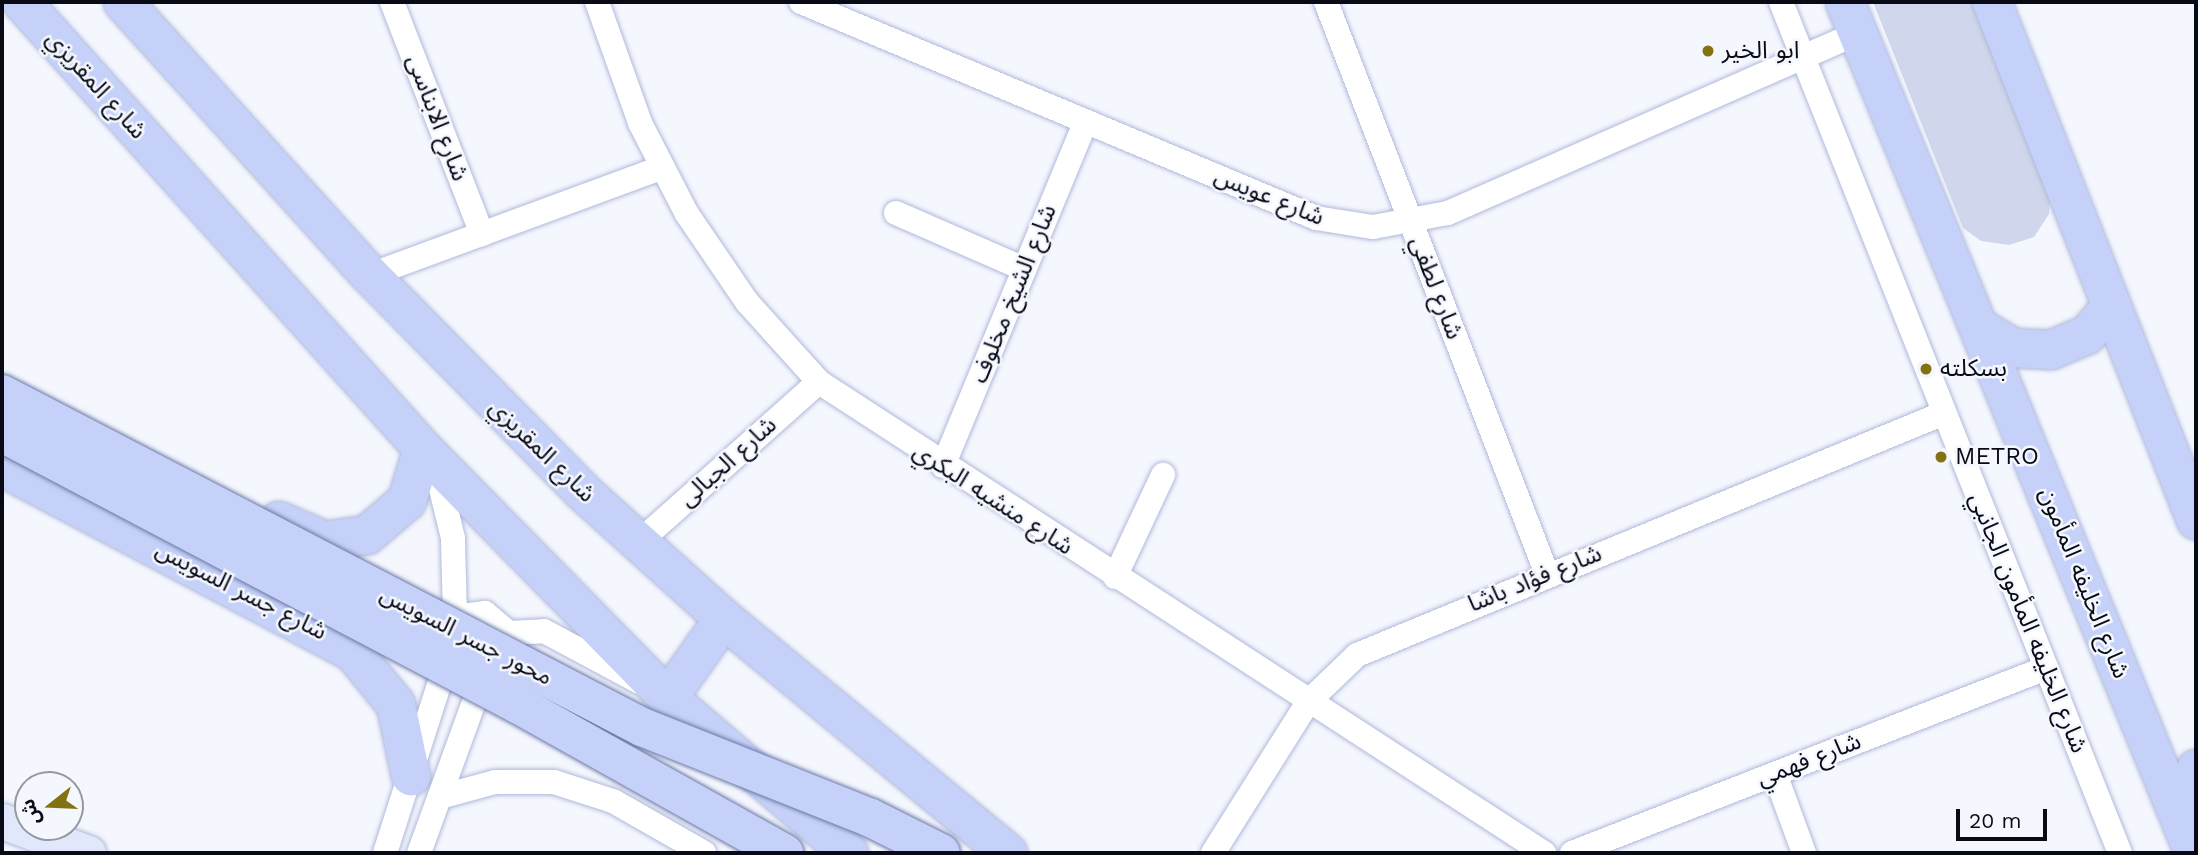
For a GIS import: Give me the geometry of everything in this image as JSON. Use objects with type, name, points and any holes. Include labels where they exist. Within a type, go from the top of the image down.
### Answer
[{"type":"main road","name":"شارع المقريزي","points":[[22,2],[428,454],[668,698],[849,853]]},
{"type":"main road","name":"شارع المقريزي","points":[[123,2],[370,275],[638,543],[724,619],[1007,853]]},
{"type":"main road","points":[[1992,2],[2196,520]]},
{"type":"main road","name":"شارع الخليفه المأمون","points":[[1851,18],[2194,853]]},
{"type":"main road","points":[[1980,328],[2013,348],[2051,350],[2087,335],[2112,306]]},
{"type":"main road","points":[[2,375],[325,541],[355,562],[360,599],[351,615],[319,632]]},
{"type":"main road","name":"محور جسر السويس","points":[[2,394],[642,726],[871,818],[942,853]]},
{"type":"main road","name":"محور جسر السويس","points":[[2,433],[519,705],[784,853]]},
{"type":"main road","points":[[325,541],[366,535],[396,515],[416,485],[428,454]]},
{"type":"main road","name":"شارع جسر السويس","points":[[2,467],[353,652],[383,684],[405,728],[426,786]]},
{"type":"main road","points":[[668,698],[724,619]]},
{"type":"main road","points":[[2177,810],[2196,769]]},
{"type":"street","name":"شارع الابناسى","points":[[392,2],[482,234]]},
{"type":"street","name":"شارع منشيه البكري","points":[[597,2],[620,77],[661,168],[724,270],[818,382],[1115,578],[1544,853]]},
{"type":"street","name":"شارع عويس","points":[[802,2],[1316,218],[1354,227],[1411,224],[1803,58],[1851,18]]},
{"type":"street","name":"شارع لطفي","points":[[1326,2],[1547,575]]},
{"type":"street","name":"شارع الخليفه المأمون الجانبي","points":[[1781,2],[2120,853]]},
{"type":"street","name":"شارع الشيخ مخلوف","points":[[943,466],[1086,121]]},
{"type":"street","points":[[370,275],[661,168]]},
{"type":"street","points":[[897,213],[1024,270]]},
{"type":"street","name":"شارع الجبالى","points":[[638,543],[818,382]]},
{"type":"street","name":"شارع فؤاد باشا","points":[[1213,853],[1308,702],[1339,668],[1377,644],[1944,413]]},
{"type":"street","points":[[419,853],[426,786],[455,617],[453,538],[428,454]]},
{"type":"street","points":[[1115,578],[1163,475]]},
{"type":"street","points":[[455,617],[485,613],[509,633],[544,631],[668,698]]},
{"type":"street","points":[[385,853],[426,786],[493,650],[509,633]]},
{"type":"street","name":"شارع فهمي","points":[[1572,853],[2046,668]]},
{"type":"street","points":[[1775,774],[1804,853]]},
{"type":"street","points":[[426,786],[554,782],[613,801],[704,853]]},
{"type":"street","points":[[2,821],[88,853]]},
{"type":"shaded area","points":[[1873,2],[1981,2],[2051,177],[2049,214],[2034,237],[2009,245],[1981,241],[1963,228]]},
{"type":"place","name":"ابو الخير","points":[[1708,51]]},
{"type":"place","name":"بسكلته","points":[[1926,369]]},
{"type":"place","name":"METRO","points":[[1941,457]]}]
